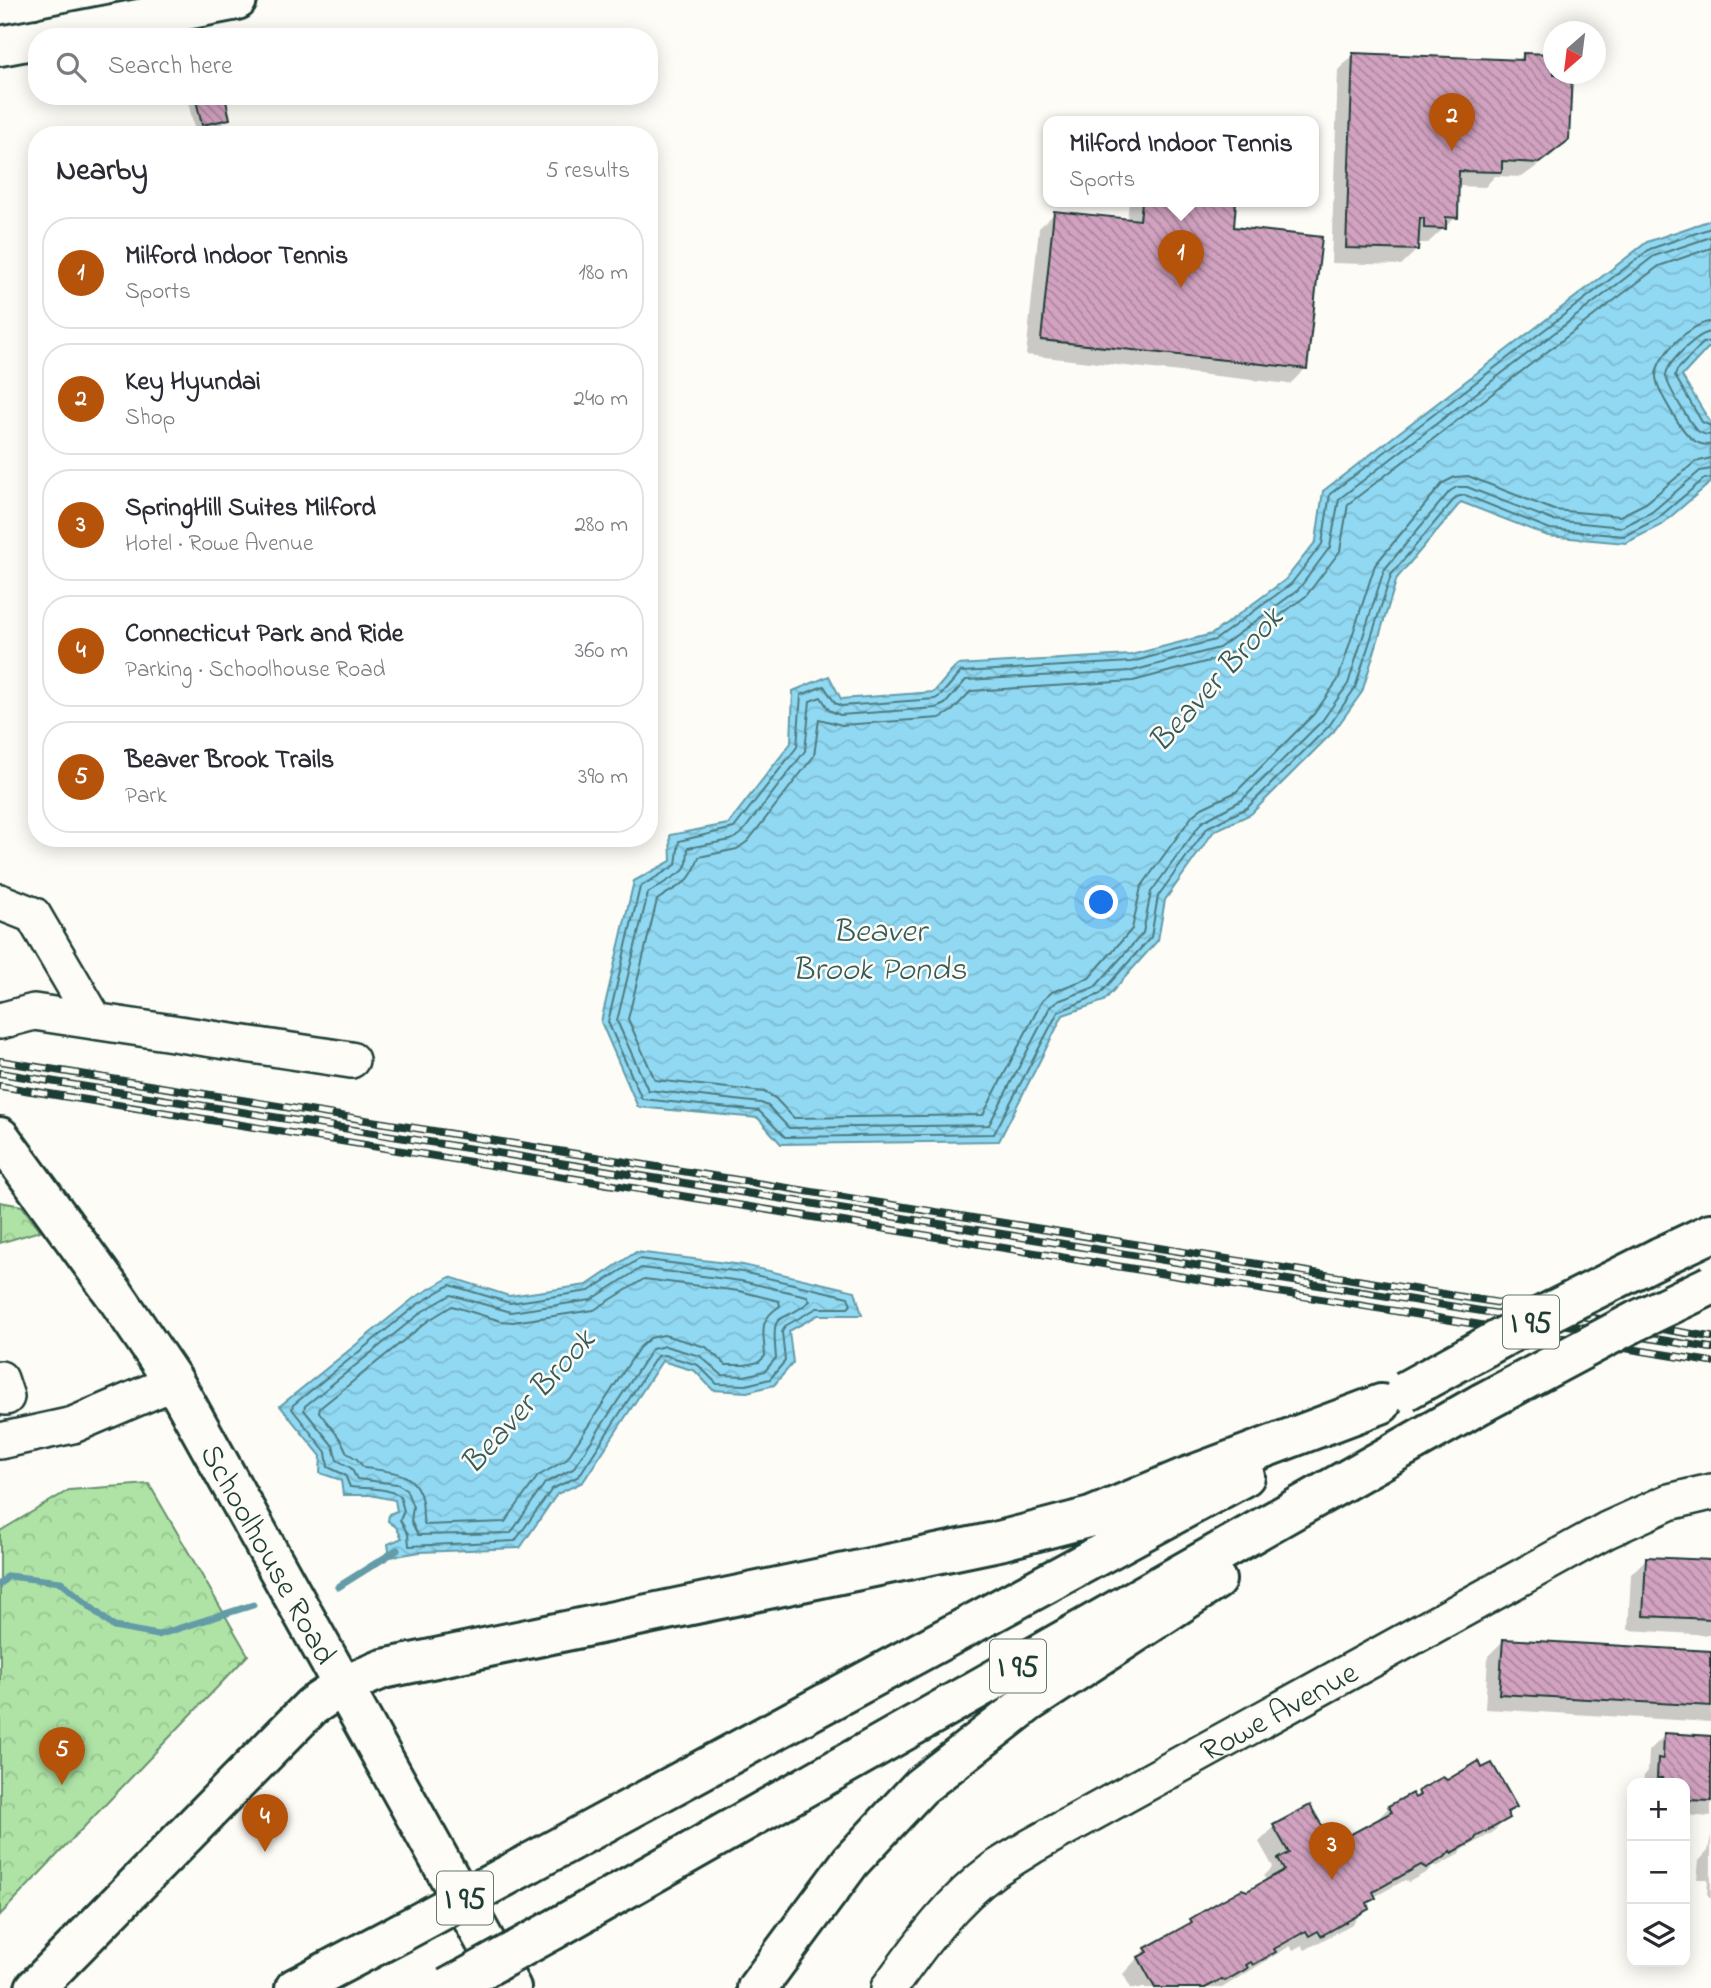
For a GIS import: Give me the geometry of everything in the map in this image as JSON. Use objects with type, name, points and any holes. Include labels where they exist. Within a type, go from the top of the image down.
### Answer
[{"type":"main road","points":[[92,28],[237,0]]},
{"type":"main road","points":[[0,46],[28,40]]},
{"type":"main road","name":"Schoolhouse Road","points":[[0,1136],[108,1285],[174,1382],[511,1988]]},
{"type":"main road","name":"I 95","points":[[295,1988],[1538,1318],[1711,1233]]},
{"type":"main road","name":"I 95","points":[[447,1988],[1482,1403],[1711,1285]]},
{"type":"main road","points":[[35,1988],[312,1706],[344,1685],[383,1669],[999,1541],[1091,1517],[1393,1397]]},
{"type":"main road","points":[[757,1988],[851,1861],[920,1787],[1029,1702],[1240,1564],[1396,1452]]},
{"type":"street","points":[[0,902],[33,915],[95,1021]]},
{"type":"street","points":[[0,1021],[34,1012],[351,1060]]},
{"type":"street","points":[[0,1441],[74,1425],[174,1382]]},
{"type":"street","name":"Rowe Avenue","points":[[889,1988],[940,1920],[968,1892],[994,1870],[1032,1846],[1607,1530],[1670,1502],[1711,1492]]},
{"type":"green space","points":[[0,1202],[22,1206],[40,1231],[0,1243]]},
{"type":"green space","points":[[149,1484],[248,1655],[0,1915],[0,1531],[69,1490]]},
{"type":"water","name":"Beaver Brook Ponds","points":[[1711,220],[1711,349],[1708,348],[1682,376],[1710,422],[1711,482],[1661,525],[1626,543],[1548,536],[1461,502],[1397,578],[1362,692],[1334,731],[1251,814],[1214,831],[1165,900],[1158,940],[1104,1001],[1063,1015],[999,1141],[781,1144],[758,1118],[638,1107],[601,1022],[634,881],[671,861],[670,835],[728,824],[791,743],[793,691],[829,676],[841,699],[934,692],[957,665],[1131,655],[1212,634],[1285,580],[1316,541],[1323,491],[1647,242]]},
{"type":"water","points":[[636,1252],[743,1265],[855,1291],[862,1315],[818,1315],[789,1331],[793,1363],[774,1385],[747,1392],[713,1390],[695,1371],[662,1361],[583,1482],[557,1494],[520,1548],[420,1552],[390,1557],[388,1544],[402,1538],[396,1527],[388,1521],[389,1514],[397,1511],[395,1500],[370,1495],[343,1495],[341,1480],[320,1473],[321,1456],[280,1406],[414,1298],[450,1277],[509,1296],[587,1285]]},
{"type":"building","points":[[1353,53],[1523,60],[1523,53],[1543,54],[1543,84],[1572,84],[1569,140],[1539,163],[1502,161],[1502,172],[1459,171],[1458,218],[1446,217],[1446,229],[1424,228],[1424,218],[1420,218],[1418,250],[1346,248]]},
{"type":"building","points":[[197,105],[227,105],[230,119],[202,125]]},
{"type":"building","points":[[1141,207],[1236,207],[1234,227],[1322,237],[1307,369],[1041,340],[1054,211],[1140,220]]},
{"type":"building","points":[[1646,1557],[1711,1560],[1711,1619],[1643,1616]]},
{"type":"building","points":[[1503,1639],[1711,1651],[1711,1706],[1499,1694]]},
{"type":"building","points":[[1664,1733],[1711,1736],[1711,1801],[1690,1800],[1690,1778],[1657,1778],[1658,1758],[1663,1759]]},
{"type":"building","points":[[1479,1761],[1482,1768],[1492,1763],[1517,1807],[1507,1812],[1510,1818],[1476,1837],[1474,1841],[1452,1853],[1450,1851],[1426,1868],[1421,1865],[1373,1892],[1376,1898],[1367,1903],[1369,1909],[1321,1936],[1318,1931],[1309,1936],[1306,1931],[1274,1949],[1276,1952],[1253,1965],[1251,1962],[1246,1965],[1248,1968],[1225,1981],[1222,1979],[1205,1988],[1155,1988],[1138,1957],[1148,1952],[1145,1948],[1192,1922],[1190,1919],[1217,1903],[1242,1889],[1247,1891],[1284,1870],[1278,1859],[1289,1853],[1273,1825],[1310,1805],[1330,1840],[1341,1834],[1344,1838],[1392,1812],[1388,1806],[1412,1793],[1415,1798],[1420,1795],[1418,1791],[1443,1777],[1447,1780]]},
{"type":"waterway","name":"Beaver Brook","points":[[338,1587],[397,1550]]},
{"type":"waterway","name":"Beaver Brook","points":[[0,1584],[8,1576],[61,1582],[114,1627],[158,1635],[253,1605]]},
{"type":"railway","points":[[0,1061],[1711,1337]]},
{"type":"railway","points":[[0,1073],[1711,1348]]},
{"type":"railway","points":[[0,1086],[1711,1362]]},
{"type":"place","name":"Key Hyundai","points":[[1452,151]]},
{"type":"place","name":"Milford Indoor Tennis","points":[[1181,288]]},
{"type":"place","name":"Beaver Brook Trails","points":[[62,1785]]},
{"type":"place","name":"Connecticut Park and Ride","points":[[265,1852]]},
{"type":"place","name":"SpringHill Suites Milford","points":[[1332,1880]]}]
